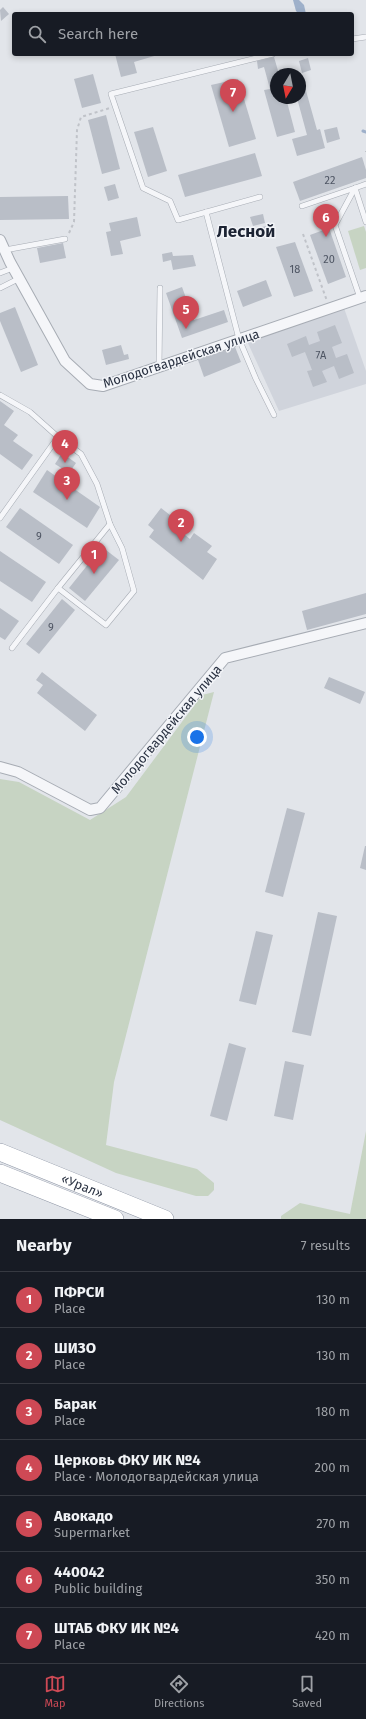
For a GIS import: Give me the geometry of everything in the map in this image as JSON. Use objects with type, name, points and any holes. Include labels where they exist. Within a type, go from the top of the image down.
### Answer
[{"type":"highway","name":"«Урал»","points":[[0,1151],[33,1166],[165,1219]]},
{"type":"highway","name":"«Урал»","points":[[0,1173],[115,1219]]},
{"type":"street","name":"Молодогвардейская улица","points":[[0,240],[13,268],[20,278],[65,361],[90,384],[103,386],[363,297]]},
{"type":"street","name":"Молодогвардейская улица","points":[[0,767],[18,772],[90,810],[100,808],[225,658],[366,623]]},
{"type":"lane","points":[[354,39],[366,37]]},
{"type":"lane","points":[[260,197],[178,220],[170,201],[143,188],[111,94],[265,56]]},
{"type":"lane","points":[[302,206],[366,184]]},
{"type":"lane","points":[[355,188],[366,222]]},
{"type":"lane","points":[[355,188],[334,226],[363,297]]},
{"type":"lane","points":[[206,212],[239,340],[274,415]]},
{"type":"lane","points":[[5,250],[65,239]]},
{"type":"lane","points":[[0,273],[13,268]]},
{"type":"lane","points":[[0,288],[20,278]]},
{"type":"lane","points":[[159,367],[160,288]]},
{"type":"lane","points":[[0,395],[30,412],[58,437],[81,454],[97,484],[110,524],[122,548],[134,591],[106,625],[58,588]]},
{"type":"lane","points":[[0,518],[58,437]]},
{"type":"lane","points":[[12,648],[110,524]]},
{"type":"path","points":[[65,239],[74,222],[78,130],[81,116],[115,106]]},
{"type":"path","points":[[304,234],[329,308]]},
{"type":"shaded area","points":[[344,308],[366,371],[366,384],[279,411],[247,341]]},
{"type":"green space","points":[[364,226],[366,232],[366,268],[360,270],[348,231]]},
{"type":"green space","points":[[214,692],[114,1082],[106,1145],[197,1169],[214,1183],[214,1190],[208,1196],[196,1196],[116,1173],[0,1120],[0,779],[19,782],[90,820],[126,797],[202,695]]},
{"type":"green space","points":[[366,1131],[366,1219],[281,1219],[281,1216],[300,1203],[350,1214]]},
{"type":"water","points":[[293,0],[299,0],[304,5],[306,12],[296,11]]},
{"type":"building","points":[[3,7],[9,14],[1,21],[0,10]]},
{"type":"building","points":[[116,56],[154,56],[134,62],[137,73],[121,77]]},
{"type":"building","points":[[274,57],[277,68],[270,68],[270,89],[264,67],[258,69],[257,61]]},
{"type":"building","points":[[308,58],[311,70],[306,72],[306,68],[301,68],[299,61]]},
{"type":"building","points":[[93,74],[101,103],[82,108],[74,79]]},
{"type":"building","points":[[238,79],[256,139],[229,147],[211,85]]},
{"type":"building","points":[[270,89],[270,104],[288,104],[295,132],[277,137],[264,90]]},
{"type":"building","points":[[306,91],[317,130],[320,129],[325,148],[297,156],[292,139],[307,135],[299,104],[306,104]]},
{"type":"building","points":[[106,115],[120,169],[102,174],[88,120]]},
{"type":"building","points":[[153,127],[167,171],[148,177],[134,132]]},
{"type":"building","points":[[337,127],[340,139],[327,143],[324,130]]},
{"type":"building","points":[[255,153],[262,176],[185,197],[178,175]]},
{"type":"building","points":[[362,157],[366,170],[366,178],[300,201],[293,182]]},
{"type":"building","points":[[115,184],[119,198],[108,201],[104,187]]},
{"type":"building","points":[[68,196],[69,219],[0,220],[0,197]]},
{"type":"building","points":[[263,214],[265,223],[253,226],[250,217]]},
{"type":"building","points":[[137,217],[141,236],[120,241],[123,254],[111,256],[106,232],[111,231],[109,223]]},
{"type":"building","points":[[266,226],[268,235],[256,238],[254,229]]},
{"type":"building","points":[[329,228],[346,277],[328,284],[310,235]]},
{"type":"building","points":[[295,242],[313,291],[294,297],[276,247]]},
{"type":"building","points":[[63,243],[66,258],[40,263],[37,248]]},
{"type":"building","points":[[172,252],[173,256],[193,255],[196,266],[173,270],[171,260],[163,262],[162,254]]},
{"type":"building","points":[[266,280],[272,296],[243,307],[237,291]]},
{"type":"building","points":[[182,287],[194,320],[224,310],[228,322],[182,338],[166,293]]},
{"type":"building","points":[[15,307],[38,365],[21,372],[0,321],[0,313]]},
{"type":"building","points":[[335,325],[342,343],[332,347],[336,358],[347,354],[354,373],[339,379],[334,366],[322,371],[327,382],[313,387],[307,371],[312,370],[305,352],[292,357],[287,344],[306,336],[309,345],[320,341],[317,332]]},
{"type":"building","points":[[121,345],[124,355],[128,354],[129,359],[106,365],[102,350]]},
{"type":"building","points":[[235,347],[241,362],[204,377],[198,360]]},
{"type":"building","points":[[0,401],[14,411],[4,425],[18,435],[13,441],[33,455],[22,470],[0,454]]},
{"type":"building","points":[[62,453],[76,463],[69,473],[55,464]]},
{"type":"building","points":[[47,470],[100,507],[87,528],[33,492]]},
{"type":"building","points":[[20,508],[73,545],[59,564],[6,527]]},
{"type":"building","points":[[161,508],[179,522],[175,527],[190,539],[194,533],[212,546],[207,552],[217,559],[203,580],[149,537],[154,530],[148,525]]},
{"type":"building","points":[[102,547],[119,560],[85,601],[69,588]]},
{"type":"building","points":[[0,551],[46,582],[32,602],[0,581]]},
{"type":"building","points":[[366,593],[366,614],[307,630],[302,611]]},
{"type":"building","points":[[62,599],[75,610],[39,654],[26,644]]},
{"type":"building","points":[[0,608],[19,621],[5,640],[0,637]]},
{"type":"building","points":[[42,672],[97,715],[85,731],[37,693],[43,685],[36,680]]},
{"type":"building","points":[[329,677],[365,692],[360,704],[324,688]]},
{"type":"building","points":[[287,808],[305,813],[283,897],[265,892]]},
{"type":"building","points":[[366,846],[366,870],[360,868]]},
{"type":"building","points":[[318,912],[337,916],[311,1036],[292,1032]]},
{"type":"building","points":[[256,931],[273,935],[256,1005],[239,1001]]},
{"type":"building","points":[[229,1043],[246,1048],[227,1121],[210,1116]]},
{"type":"building","points":[[285,1061],[304,1065],[293,1120],[274,1116]]},
{"type":"place","name":"ШТАБ ФКУ ИК №4","points":[[233,112]]},
{"type":"place","name":"440042","points":[[326,237]]},
{"type":"place","name":"Авокадо","points":[[186,329]]},
{"type":"place","name":"Церковь ФКУ ИК №4","points":[[65,463]]},
{"type":"place","name":"Барак","points":[[67,500]]},
{"type":"place","name":"ШИЗО","points":[[181,542]]},
{"type":"place","name":"ПФРСИ","points":[[94,574]]},
{"type":"district","name":"Лесной","points":[[246,231]]}]
